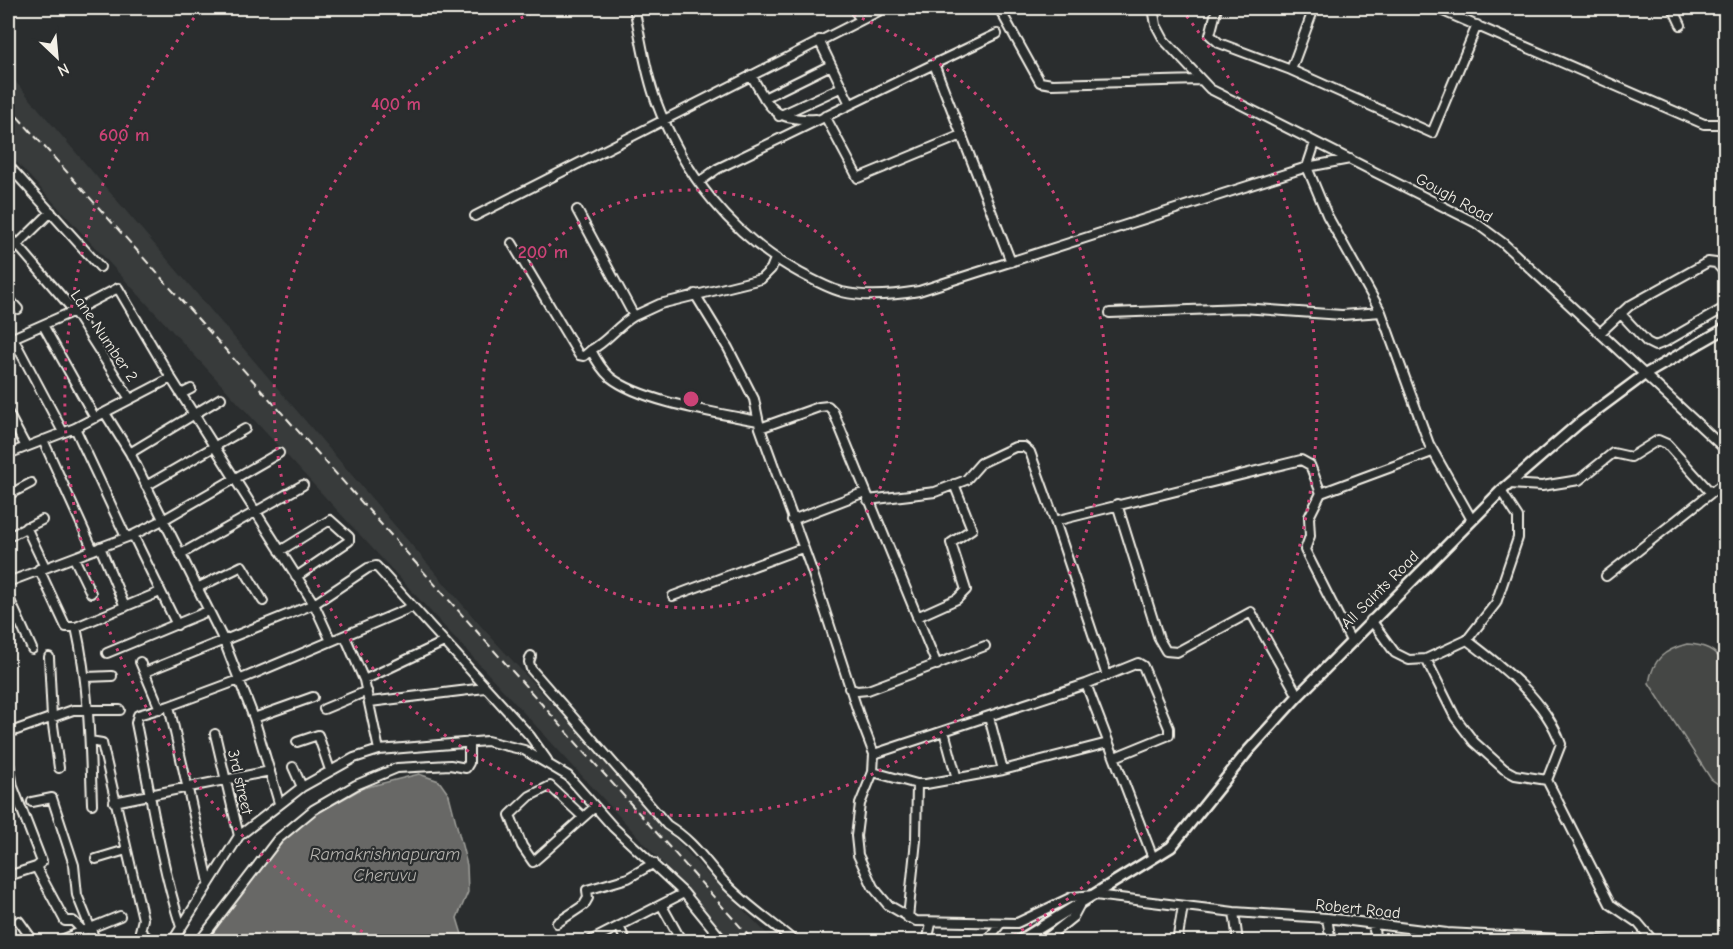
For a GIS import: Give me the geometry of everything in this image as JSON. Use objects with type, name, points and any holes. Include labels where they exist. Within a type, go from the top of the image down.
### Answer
[{"type":"main road","name":"All Saints Road","points":[[1017,942],[1171,847],[1248,751],[1298,696],[1371,620],[1502,491],[1578,424],[1644,375],[1725,328]]},
{"type":"street","points":[[634,8],[655,100],[675,146],[699,182],[726,217],[775,259],[842,292],[891,296],[920,291],[1307,167],[1350,159]]},
{"type":"street","points":[[853,8],[861,20]]},
{"type":"street","points":[[475,216],[885,8]]},
{"type":"street","points":[[999,8],[1040,82],[1052,84],[1200,80]]},
{"type":"street","name":"Gough Road","points":[[1153,8],[1156,25],[1164,40],[1210,89],[1476,223],[1503,243],[1725,450]]},
{"type":"street","points":[[1217,8],[1209,28],[1213,39],[1291,70],[1432,133],[1477,25]]},
{"type":"street","points":[[1291,70],[1314,8]]},
{"type":"street","points":[[1436,8],[1704,124],[1725,124]]},
{"type":"street","points":[[1673,8],[1681,25]]},
{"type":"street","points":[[699,182],[717,169],[997,34]]},
{"type":"street","points":[[819,40],[850,104]]},
{"type":"street","points":[[934,63],[1011,262]]},
{"type":"street","points":[[764,98],[831,65]]},
{"type":"street","points":[[751,75],[764,98],[779,116],[799,120],[823,117]]},
{"type":"street","points":[[779,116],[842,87]]},
{"type":"street","points":[[823,117],[858,178],[962,135]]},
{"type":"street","points":[[1314,143],[1307,167],[1327,215],[1381,312],[1432,452],[1472,520]]},
{"type":"street","points":[[8,165],[100,267]]},
{"type":"street","points":[[577,210],[634,316]]},
{"type":"street","points":[[8,254],[51,212]]},
{"type":"street","name":"Lane Number 2","points":[[8,234],[74,311],[130,399]]},
{"type":"street","points":[[512,243],[576,352],[584,356],[611,337],[621,324],[634,316],[660,304],[760,279],[771,269],[775,259]]},
{"type":"street","points":[[1599,333],[1620,313],[1708,262],[1716,263],[1725,271]]},
{"type":"street","points":[[63,432],[10,339],[74,311],[118,288],[193,415],[314,604],[332,642]]},
{"type":"street","points":[[695,294],[745,379],[753,399],[759,424],[812,571],[849,688],[874,754],[873,772],[860,804],[856,837],[858,855],[879,895],[888,905],[908,918],[916,840],[917,784]]},
{"type":"street","points":[[8,298],[18,309]]},
{"type":"street","points":[[1110,313],[1242,308],[1342,315],[1381,312]]},
{"type":"street","points":[[1620,313],[1647,342],[1654,346],[1725,308]]},
{"type":"street","points":[[43,325],[95,418]]},
{"type":"street","points":[[591,350],[601,369],[628,389],[759,424],[828,406],[833,411],[937,665]]},
{"type":"street","points":[[8,454],[75,428],[171,378]]},
{"type":"street","points":[[181,394],[191,389]]},
{"type":"street","points":[[130,453],[221,398]]},
{"type":"street","points":[[8,413],[26,447]]},
{"type":"street","points":[[105,413],[130,453],[224,640],[254,718],[279,803]]},
{"type":"street","points":[[75,428],[177,625]]},
{"type":"street","points":[[146,486],[245,429]]},
{"type":"street","points":[[44,440],[125,607]]},
{"type":"street","points":[[1510,484],[1542,486],[1579,480],[1613,453],[1631,457],[1653,442],[1662,441],[1711,493]]},
{"type":"street","points":[[792,520],[866,496],[914,496],[954,484],[966,480],[981,464],[1015,447],[1024,447],[1030,452],[1107,676]]},
{"type":"street","points":[[1351,641],[1305,550],[1310,536],[1310,517],[1321,493],[1432,452]]},
{"type":"street","points":[[8,582],[129,536],[163,520],[279,453]]},
{"type":"street","points":[[1054,521],[1301,460],[1310,465],[1321,493]]},
{"type":"street","points":[[1605,576],[1725,481]]},
{"type":"street","points":[[8,495],[31,483]]},
{"type":"street","points":[[917,617],[957,599],[966,590],[951,546],[972,529],[954,484]]},
{"type":"street","points":[[181,554],[303,485]]},
{"type":"street","points":[[1371,620],[1400,658],[1426,659],[1467,640],[1496,603],[1518,538],[1518,517],[1502,491]]},
{"type":"street","points":[[1117,504],[1159,639],[1166,651],[1177,652],[1251,612],[1289,684],[1298,696]]},
{"type":"street","points":[[8,535],[42,520]]},
{"type":"street","points":[[280,551],[330,520],[349,537],[349,541],[296,577]]},
{"type":"street","points":[[26,527],[62,623],[66,627],[76,627],[160,592]]},
{"type":"street","points":[[673,596],[802,548]]},
{"type":"street","points":[[74,558],[91,593]]},
{"type":"street","points":[[197,588],[242,566],[263,601]]},
{"type":"street","points":[[145,672],[314,604],[372,566],[379,569],[530,736],[549,763]]},
{"type":"street","points":[[8,596],[32,649]]},
{"type":"street","points":[[182,927],[172,897],[136,717],[141,713],[169,706],[239,680],[412,607]]},
{"type":"street","points":[[107,653],[208,611]]},
{"type":"street","points":[[8,626],[19,621]]},
{"type":"street","points":[[76,627],[86,677],[92,804]]},
{"type":"street","points":[[345,636],[364,680],[379,750]]},
{"type":"street","points":[[1467,640],[1531,695],[1554,726],[1561,744],[1547,780],[1611,904],[1638,923],[1654,942]]},
{"type":"street","points":[[364,680],[444,642]]},
{"type":"street","points":[[849,688],[857,691],[868,690],[985,646]]},
{"type":"street","points":[[531,656],[529,662],[531,669],[667,825],[693,843],[727,885],[762,918],[795,942]]},
{"type":"street","points":[[49,657],[52,718],[59,768]]},
{"type":"street","points":[[1426,659],[1455,717],[1474,742],[1504,769],[1515,775],[1547,780]]},
{"type":"street","points":[[140,662],[160,709]]},
{"type":"street","points":[[874,754],[1086,684],[1134,664],[1143,666],[1169,731],[1165,737],[1115,757]]},
{"type":"street","points":[[86,677],[112,676]]},
{"type":"street","points":[[1086,684],[1153,858]]},
{"type":"street","points":[[370,702],[486,688]]},
{"type":"street","points":[[324,710],[367,691]]},
{"type":"street","points":[[254,718],[313,697]]},
{"type":"street","points":[[169,706],[209,882]]},
{"type":"street","points":[[8,733],[73,710],[120,710]]},
{"type":"street","points":[[989,717],[1003,770]]},
{"type":"street","points":[[944,731],[957,779]]},
{"type":"street","name":"3rd street","points":[[215,734],[239,836]]},
{"type":"street","points":[[297,742],[318,735],[330,771]]},
{"type":"street","points":[[90,741],[102,743],[143,919],[140,931],[153,942]]},
{"type":"street","points":[[172,942],[239,836],[302,787],[354,758],[379,750],[487,741],[524,750],[568,776],[613,827],[684,893],[724,942]]},
{"type":"street","points":[[199,942],[278,839],[296,822],[356,785],[397,768],[450,765],[466,768],[469,763],[469,742]]},
{"type":"street","points":[[873,772],[917,784],[1003,770],[1108,743]]},
{"type":"street","points":[[8,757],[13,787],[42,860],[36,867],[8,876]]},
{"type":"street","points":[[294,767],[302,787]]},
{"type":"street","points":[[114,802],[270,771]]},
{"type":"street","points":[[583,818],[550,786],[530,796],[510,815],[522,846],[533,862],[583,818],[595,807]]},
{"type":"street","points":[[32,802],[52,798],[74,865],[77,895],[86,930]]},
{"type":"street","points":[[96,859],[126,850]]},
{"type":"street","points":[[557,923],[584,904],[588,898],[587,890],[628,878],[654,863]]},
{"type":"street","points":[[36,867],[65,921],[73,921],[86,930],[96,942]]},
{"type":"street","points":[[588,942],[684,893]]},
{"type":"street","name":"Robert Road","points":[[908,918],[931,924],[1017,923],[1072,897],[1095,895],[1234,912],[1327,918],[1447,933],[1618,942]]},
{"type":"street","points":[[1042,942],[1073,917],[1082,901]]},
{"type":"street","points":[[662,906],[682,942]]},
{"type":"street","points":[[1177,942],[1183,906]]},
{"type":"street","points":[[1234,912],[1238,942]]},
{"type":"street","points":[[61,940],[120,916]]},
{"type":"street","points":[[1327,918],[1331,942]]},
{"type":"street","points":[[19,921],[34,942]]},
{"type":"street","points":[[987,942],[1001,923]]},
{"type":"street","points":[[927,942],[931,924]]},
{"type":"street","points":[[1373,924],[1376,942]]},
{"type":"street","points":[[619,926],[626,942]]},
{"type":"street","points":[[1447,933],[1455,942]]},
{"type":"street","points":[[1499,942],[1513,936]]},
{"type":"shaded area","points":[[8,73],[480,625],[700,866],[774,941],[730,941],[701,905],[8,153]]},
{"type":"shaded area","points":[[1687,644],[1709,649],[1725,664],[1725,789],[1711,779],[1649,683],[1653,668],[1661,657],[1672,649]]},
{"type":"water","name":"Ramakrishnapuram Cheruvu","points":[[419,774],[439,781],[449,795],[467,865],[468,892],[457,918],[464,941],[207,942],[261,861],[305,820],[363,788]]},
{"type":"railway","points":[[8,106],[754,942]]}]
